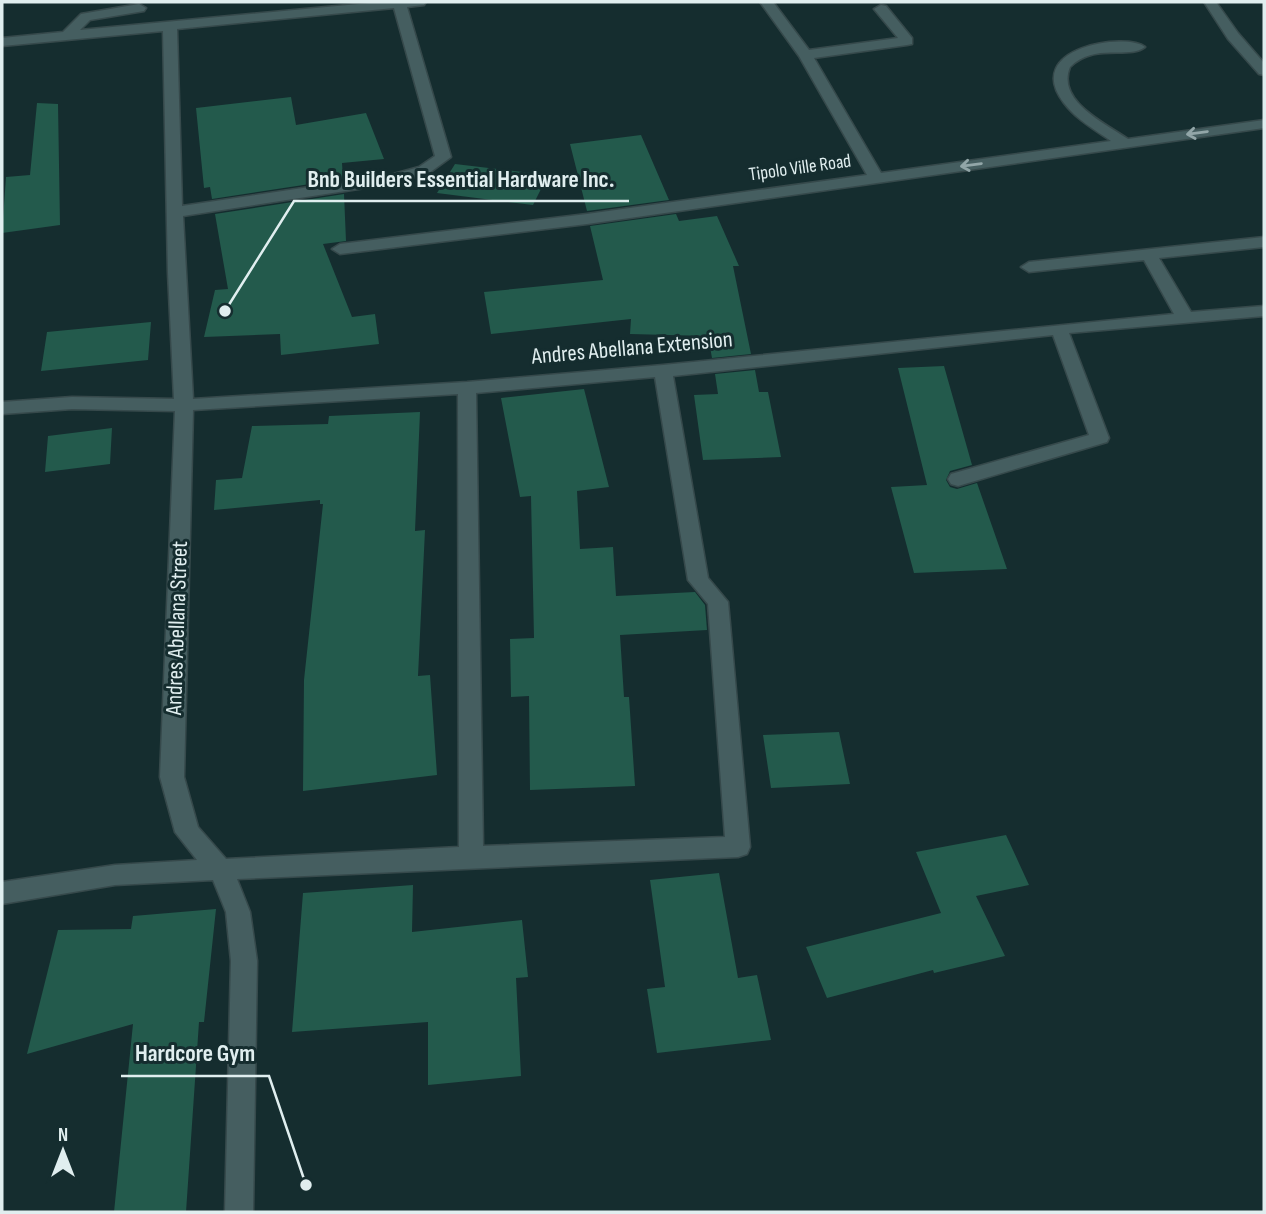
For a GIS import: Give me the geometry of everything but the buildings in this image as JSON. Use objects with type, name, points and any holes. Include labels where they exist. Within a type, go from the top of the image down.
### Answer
[{"type":"street","points":[[2,42],[170,25],[303,7],[419,2]]},
{"type":"street","points":[[766,2],[805,55],[877,179]]},
{"type":"street","points":[[1210,2],[1233,36],[1264,71]]},
{"type":"street","points":[[175,212],[391,179],[424,170],[443,157],[399,4]]},
{"type":"street","points":[[68,35],[86,17],[138,5],[146,27]]},
{"type":"street","points":[[805,55],[907,41],[881,9]]},
{"type":"street","name":"Andres Abellana Street","points":[[170,25],[184,405],[172,777],[187,832],[221,871],[238,912],[244,961],[239,1212]]},
{"type":"street","points":[[1124,143],[1079,111],[1058,85],[1058,76],[1069,58],[1094,49],[1138,47]]},
{"type":"street","name":"Tipolo Ville Road","points":[[340,249],[877,179],[1264,124]]},
{"type":"street","points":[[1029,267],[1264,242]]},
{"type":"street","points":[[1149,255],[1185,317]]},
{"type":"street","name":"Andres Abellana Extension","points":[[2,408],[72,403],[184,405],[467,388],[1059,328],[1264,311]]},
{"type":"street","points":[[958,479],[1100,438],[1059,328]]},
{"type":"street","points":[[2,893],[115,875],[738,847],[718,602],[698,580],[663,370]]},
{"type":"street","points":[[467,388],[471,857]]},
{"type":"place","name":"Bnb Builders Essential Hardware Inc.","points":[[225,311]]},
{"type":"place","name":"Hardcore Gym","points":[[306,1185]]}]
